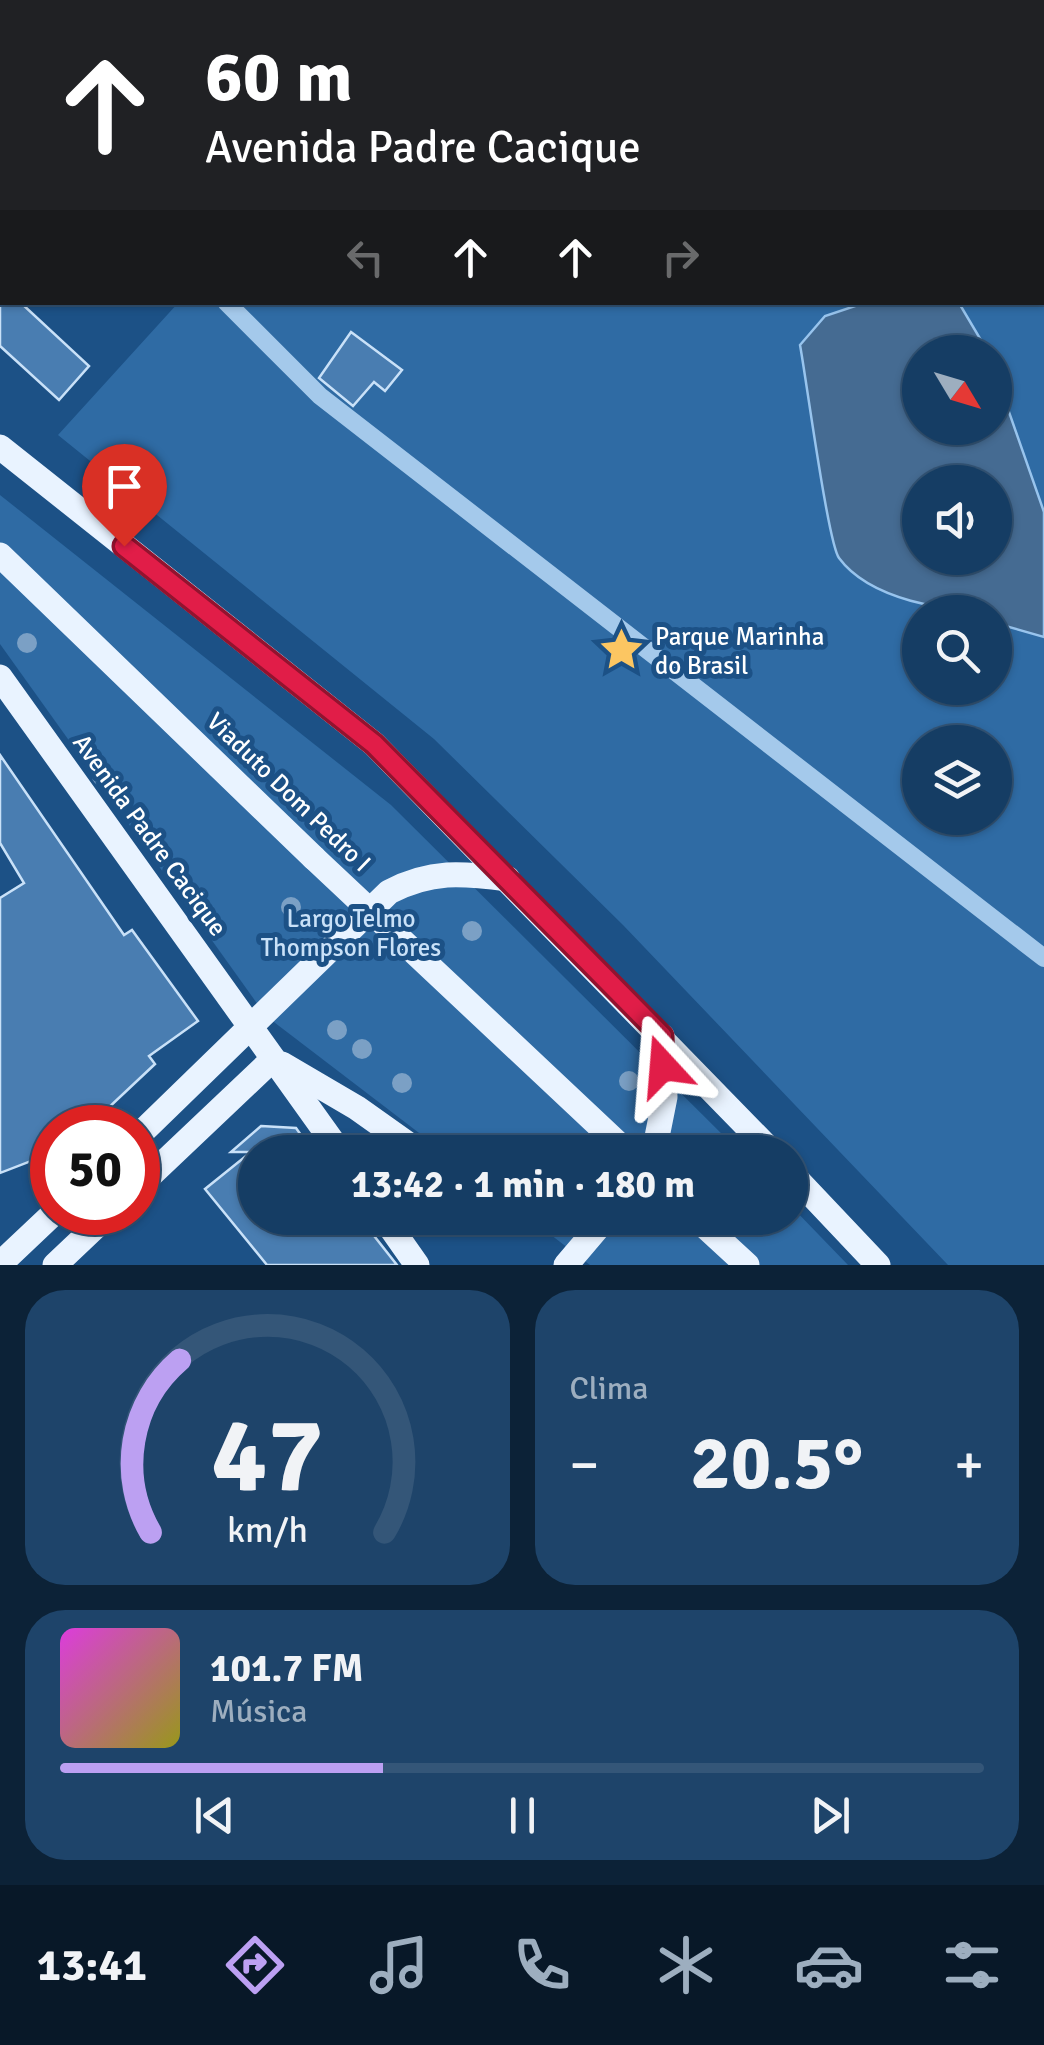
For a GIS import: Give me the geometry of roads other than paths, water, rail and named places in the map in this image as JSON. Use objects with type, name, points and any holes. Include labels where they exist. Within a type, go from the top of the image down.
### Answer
[{"type":"main road","points":[[0,447],[374,744],[756,1135]]},
{"type":"main road","name":"Viaduto Dom Pedro I","points":[[0,555],[609,1135]]},
{"type":"main road","name":"Avenida Padre Cacique","points":[[0,677],[328,1135]]},
{"type":"main road","points":[[160,1115],[389,892],[420,876],[452,871],[508,879]]},
{"type":"main road","points":[[657,1135],[664,1096],[662,1036]]},
{"type":"main road","points":[[160,1166],[273,1059],[396,1135]]},
{"type":"main road","points":[[808,1191],[878,1265]]},
{"type":"main road","points":[[2,1264],[32,1235]]},
{"type":"main road","points":[[55,1265],[87,1235]]},
{"type":"main road","points":[[396,1235],[416,1265]]},
{"type":"main road","points":[[566,1265],[592,1235]]},
{"type":"main road","points":[[715,1235],[747,1265]]},
{"type":"street","points":[[229,305],[320,396],[1044,958]]},
{"type":"place","name":"Parque Marinha do Brasil","points":[[622,650]]},
{"type":"park label","name":"Largo Telmo Thompson Flores","points":[[351,932]]}]
